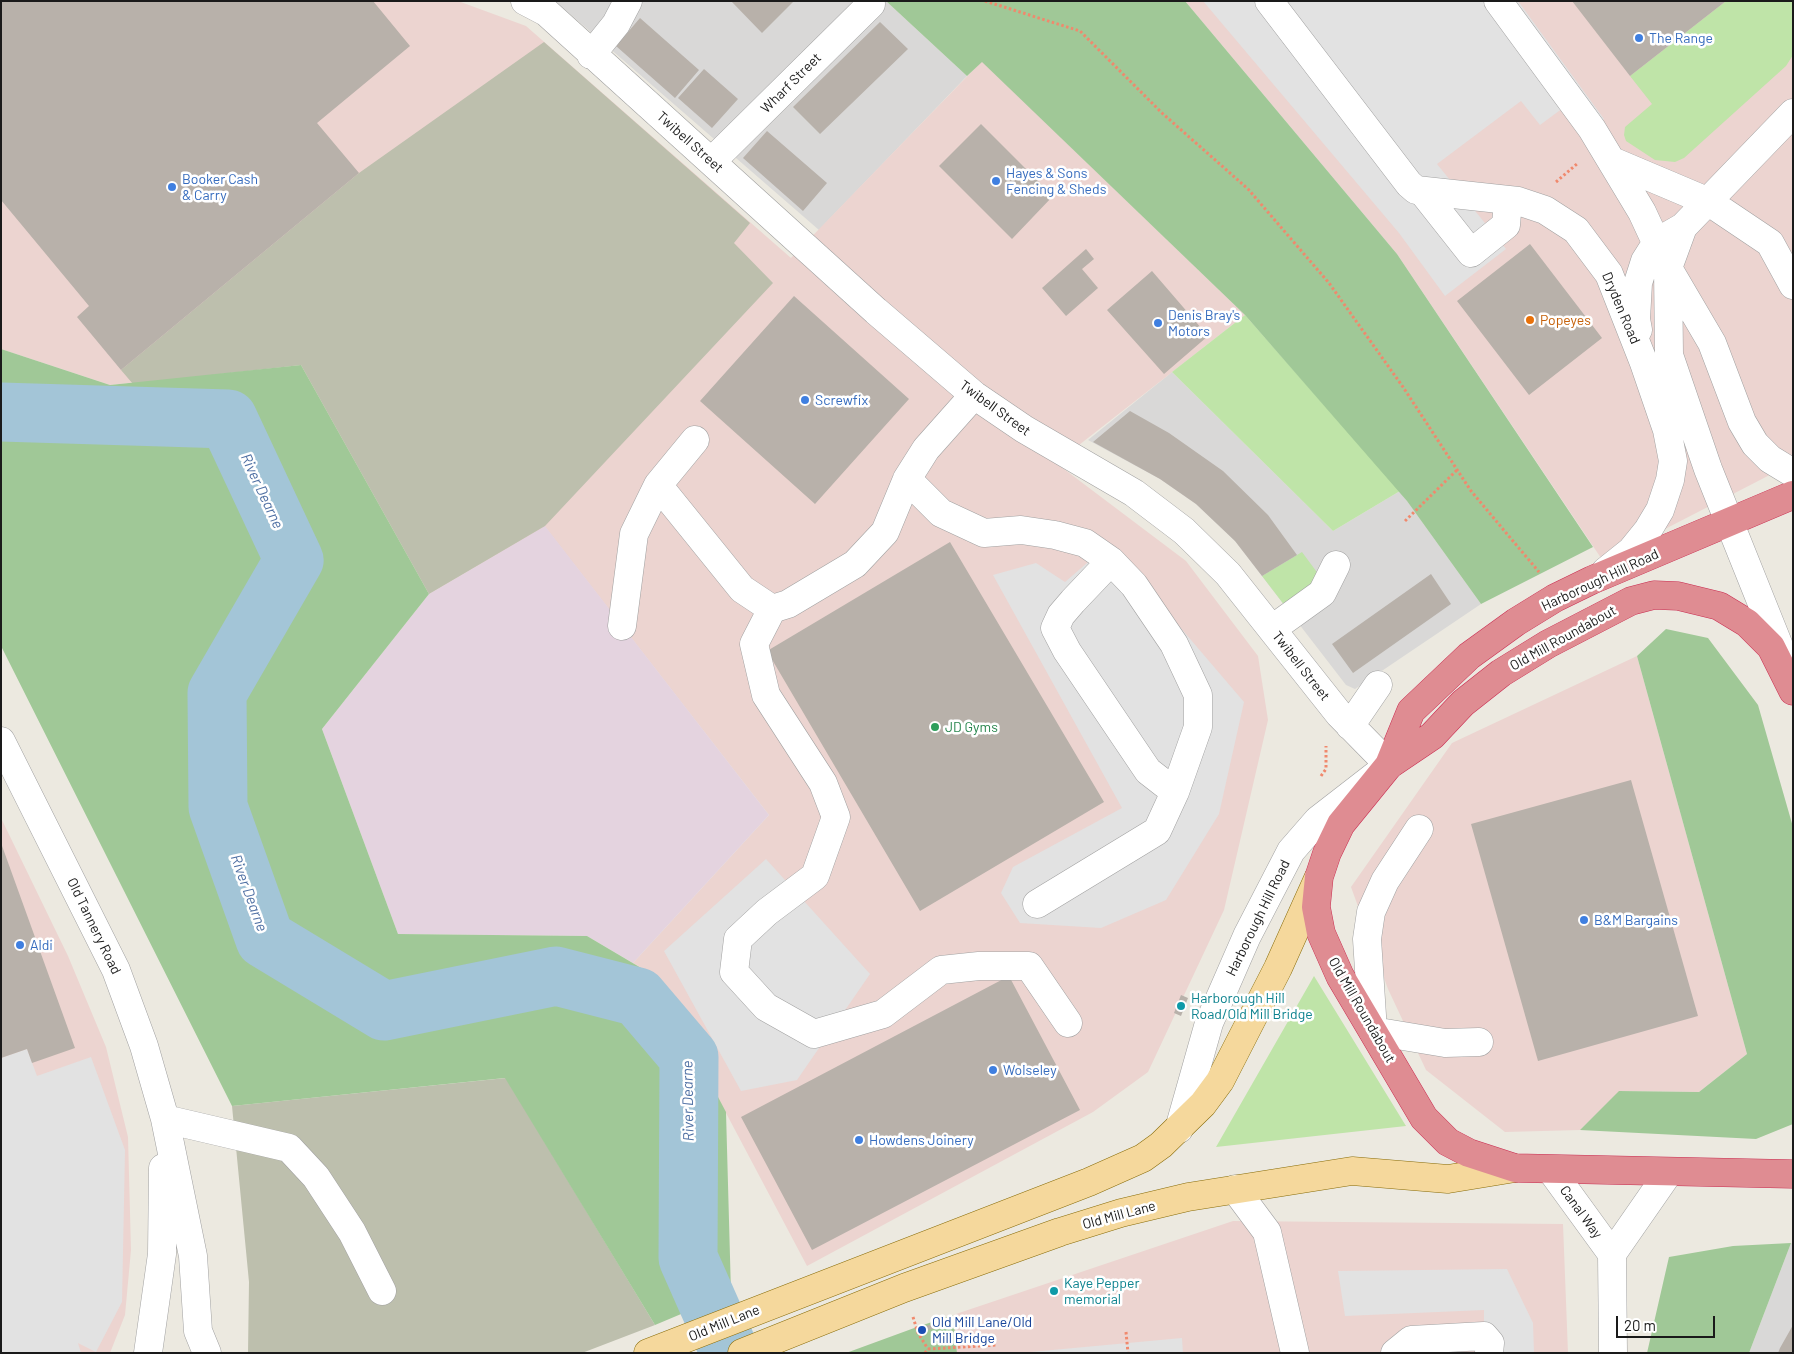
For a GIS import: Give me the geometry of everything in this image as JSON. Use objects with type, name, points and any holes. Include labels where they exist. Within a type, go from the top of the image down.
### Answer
[{"type":"highway","name":"Harborough Hill Road","points":[[1389,765],[1411,711],[1469,656],[1516,622],[1555,598],[1592,580],[1793,495]]},
{"type":"highway","name":"Old Mill Roundabout","points":[[1793,691],[1771,647],[1747,622],[1719,606],[1691,598],[1654,595],[1631,601],[1548,644],[1501,673],[1464,703],[1432,736],[1389,765],[1341,824],[1326,853],[1319,877],[1316,907],[1321,932],[1340,976],[1424,1118],[1448,1142],[1469,1153],[1515,1168],[1758,1175],[1793,1174]]},
{"type":"highway","points":[[1758,1175],[1793,1188]]},
{"type":"main road","points":[[1170,1137],[1220,1081],[1278,968],[1319,877]]},
{"type":"main road","name":"Old Mill Lane","points":[[659,1349],[1089,1182],[1143,1158],[1170,1137]]},
{"type":"main road","name":"Old Mill Lane","points":[[746,1351],[904,1288],[1060,1232],[1131,1211],[1235,1189],[1352,1171],[1448,1179],[1515,1168]]},
{"type":"street","name":"Twibell Street","points":[[525,1],[546,12],[591,55],[876,311],[974,395],[1024,429],[1134,493],[1184,531],[1228,574],[1350,726],[1389,765]]},
{"type":"street","points":[[591,55],[616,24],[628,1]]},
{"type":"street","points":[[1269,1],[1409,184],[1422,192],[1471,253],[1506,225],[1519,203]]},
{"type":"street","points":[[1498,1],[1602,144],[1657,242],[1668,268],[1712,343],[1742,422],[1754,444],[1770,460],[1793,473]]},
{"type":"street","name":"Wharf Street","points":[[712,162],[871,4]]},
{"type":"street","points":[[1657,242],[1684,227],[1793,114]]},
{"type":"street","points":[[1602,144],[1709,202],[1770,243],[1793,285]]},
{"type":"street","name":"Dryden Road","points":[[1422,192],[1519,203],[1545,210],[1576,230],[1609,274],[1644,363],[1671,445],[1673,461],[1670,480],[1660,510],[1648,530],[1631,551],[1592,580]]},
{"type":"street","points":[[1684,227],[1668,268],[1669,355],[1708,469],[1777,638],[1793,683]]},
{"type":"street","name":"Dryden Road","points":[[1644,363],[1636,319],[1638,283],[1645,261],[1657,242]]},
{"type":"street","points":[[974,395],[926,449],[908,479],[886,532],[855,564],[788,604],[772,609],[754,644],[766,695],[823,783],[836,817],[815,876],[767,912],[738,939],[734,972],[766,1007],[814,1034],[883,1014],[941,970],[979,966],[1029,966],[1068,1023]]},
{"type":"street","points":[[622,626],[634,534],[658,485],[696,440]]},
{"type":"street","points":[[908,479],[941,513],[984,533],[1021,530],[1055,535],[1085,543],[1111,561],[1134,585],[1174,644],[1198,695],[1198,727],[1175,792],[1157,831],[1037,904]]},
{"type":"street","points":[[658,485],[742,589],[772,609]]},
{"type":"street","points":[[1111,561],[1067,608],[1055,628],[1067,651],[1148,771],[1175,792]]},
{"type":"street","points":[[1272,629],[1322,593],[1336,565]]},
{"type":"street","points":[[1350,726],[1378,685]]},
{"type":"street","name":"Old Tannery Road","points":[[1,741],[116,970],[144,1046],[165,1119],[193,1256],[200,1345]]},
{"type":"street","name":"Harborough Hill Road","points":[[1170,1137],[1209,1023],[1247,936],[1291,851],[1318,820],[1389,765]]},
{"type":"street","points":[[1419,829],[1385,881],[1371,912],[1367,939],[1373,1031],[1445,1043],[1479,1042]]},
{"type":"street","points":[[165,1119],[289,1148],[316,1177],[352,1232],[382,1291]]},
{"type":"street","name":"Old Tannery Road","points":[[148,1353],[162,1254],[165,1119]]},
{"type":"street","name":"Canal Way","points":[[1551,1170],[1612,1254],[1669,1172]]},
{"type":"street","points":[[1235,1189],[1267,1232],[1295,1353]]},
{"type":"street","points":[[1612,1254],[1613,1353]]},
{"type":"street","points":[[1395,1353],[1411,1340],[1484,1336],[1490,1343],[1490,1353]]},
{"type":"path","points":[[985,1],[1080,31],[1162,113],[1248,189],[1329,283],[1403,388],[1471,491],[1540,574],[1555,598]]},
{"type":"path","points":[[1519,203],[1602,144]]},
{"type":"path","points":[[1404,521],[1457,470]]},
{"type":"path","points":[[1316,783],[1326,770],[1326,744]]},
{"type":"path","points":[[911,1310],[918,1333],[928,1349]]},
{"type":"path","points":[[1126,1332],[1128,1353]]},
{"type":"path","points":[[925,1353],[928,1349],[997,1345]]},
{"type":"shaded area","points":[[1,1],[458,1],[526,26],[791,258],[982,61],[1245,315],[1056,463],[1186,561],[1258,656],[1268,720],[1224,910],[1148,1072],[1093,1112],[807,1266],[653,975],[633,963],[769,815],[545,527],[429,594],[301,365],[110,385],[1,349]]},
{"type":"shaded area","points":[[555,1],[886,1],[967,76],[819,230]]},
{"type":"shaded area","points":[[1185,1],[1793,1],[1793,463],[1603,561],[1397,254]]},
{"type":"shaded area","points":[[1203,1],[1518,1],[1604,119],[1592,129],[1563,108],[1540,125],[1521,101],[1437,164],[1506,249],[1445,296],[1399,233]]},
{"type":"shaded area","points":[[544,42],[750,223],[734,243],[773,283],[545,526],[429,594],[301,365],[133,384],[121,370],[359,173]]},
{"type":"shaded area","points":[[1172,372],[1333,531],[1400,491],[1481,604],[1355,689],[1346,685],[1235,541],[1196,504],[1160,479],[1088,440]]},
{"type":"shaded area","points":[[545,526],[769,815],[633,963],[587,936],[398,934],[322,729],[429,594]]},
{"type":"shaded area","points":[[1109,544],[1244,702],[1219,814],[1166,900],[1101,928],[1020,923],[1001,893],[1013,867],[1122,808],[993,575],[1036,563],[1065,582]]},
{"type":"shaded area","points":[[1637,656],[1747,1054],[1699,1092],[1620,1091],[1580,1130],[1505,1132],[1426,1070],[1388,989],[1351,887],[1452,743]]},
{"type":"shaded area","points":[[1,818],[68,956],[106,1047],[128,1137],[131,1250],[125,1315],[110,1353],[1,1353]]},
{"type":"shaded area","points":[[766,859],[870,974],[797,1080],[741,1091],[664,951]]},
{"type":"shaded area","points":[[27,1049],[37,1076],[91,1057],[125,1150],[122,1302],[96,1352],[78,1343],[81,1353],[1,1353],[1,1058]]},
{"type":"shaded area","points":[[506,1078],[655,1325],[582,1353],[248,1353],[249,1282],[232,1106]]},
{"type":"shaded area","points":[[1233,1221],[1563,1224],[1568,1353],[957,1353],[953,1315]]},
{"type":"shaded area","points":[[1791,1243],[1793,1244],[1793,1353],[1749,1353]]},
{"type":"shaded area","points":[[1507,1269],[1533,1323],[1534,1353],[1484,1353],[1484,1310],[1345,1316],[1338,1271]]},
{"type":"shaded area","points":[[1182,1338],[1183,1353],[1020,1353]]},
{"type":"green space","points":[[886,1],[1185,1],[1397,254],[1593,547],[1481,604],[1407,501],[1245,315],[982,62],[967,76]]},
{"type":"green space","points":[[1726,1],[1793,1],[1793,55],[1786,66],[1684,158],[1675,162],[1655,160],[1626,141],[1624,135],[1625,127],[1652,104],[1630,76]]},
{"type":"green space","points":[[1245,315],[1400,491],[1333,531],[1172,372]]},
{"type":"green space","points":[[1,349],[110,385],[301,365],[429,594],[322,729],[398,934],[587,936],[653,975],[726,1112],[731,1293],[655,1325],[505,1078],[232,1106],[1,646]]},
{"type":"green space","points":[[1302,552],[1319,575],[1304,592],[1285,606],[1262,576]]},
{"type":"green space","points":[[1666,629],[1708,638],[1758,705],[1793,827],[1793,1124],[1756,1139],[1580,1130],[1619,1091],[1699,1092],[1747,1054],[1637,656]]},
{"type":"green space","points":[[1314,976],[1406,1126],[1216,1147]]},
{"type":"green space","points":[[1791,1243],[1749,1353],[1647,1353],[1669,1257],[1733,1246]]},
{"type":"green space","points":[[953,1315],[957,1353],[846,1353],[917,1327]]},
{"type":"building","name":"Booker Cash & Carry","points":[[1,1],[373,1],[410,46],[317,123],[359,173],[121,370],[77,317],[89,306],[1,200]]},
{"type":"building","points":[[731,1],[794,1],[762,33]]},
{"type":"building","name":"The Range","points":[[1572,1],[1726,1],[1630,76]]},
{"type":"building","points":[[640,18],[699,70],[675,98],[616,46]]},
{"type":"building","points":[[880,22],[908,49],[820,134],[793,107]]},
{"type":"building","points":[[704,69],[738,99],[712,128],[678,98]]},
{"type":"building","name":"Hayes & Sons Fencing & Sheds","points":[[981,124],[1053,196],[1012,239],[939,166]]},
{"type":"building","points":[[767,131],[827,183],[803,211],[743,158]]},
{"type":"building","name":"Popeyes","points":[[1530,244],[1602,338],[1529,395],[1457,301]]},
{"type":"building","points":[[1086,249],[1094,259],[1082,269],[1098,288],[1066,316],[1042,288]]},
{"type":"building","name":"Denis Bray's Motors","points":[[1152,271],[1208,336],[1164,374],[1107,310]]},
{"type":"building","name":"Screwfix","points":[[794,296],[909,399],[815,504],[700,401]]},
{"type":"building","points":[[1130,411],[1169,433],[1223,471],[1268,515],[1297,555],[1262,576],[1235,541],[1196,504],[1160,479],[1093,442]]},
{"type":"building","name":"JD Gyms","points":[[950,542],[1104,802],[920,911],[767,651]]},
{"type":"building","points":[[1431,574],[1451,604],[1353,673],[1332,644]]},
{"type":"building","name":"B&M Bargains","points":[[1631,780],[1698,1016],[1538,1061],[1471,824]]},
{"type":"building","name":"Aldi","points":[[1,843],[75,1048],[32,1063],[27,1049],[1,1058]]},
{"type":"building","points":[[1009,976],[1080,1110],[812,1250],[741,1117]]},
{"type":"building","name":"Harborough Hill Road/Old Mill Bridge","points":[[1181,995],[1188,998],[1181,1016],[1174,1013]]},
{"type":"building","name":"Old Mill Lane/Old Mill Bridge","points":[[933,1324],[935,1328],[919,1333],[917,1328]]},
{"type":"building","points":[[1793,1325],[1793,1353],[1778,1353],[1780,1348]]},
{"type":"waterway","name":"River Dearne","points":[[1,412],[228,419],[294,560],[217,693],[218,807],[265,939],[384,1011],[556,976],[638,997],[689,1057],[688,1258],[730,1353]]},
{"type":"place","name":"The Range","points":[[1639,38]]},
{"type":"place","name":"Hayes & Sons Fencing & Sheds","points":[[996,181]]},
{"type":"place","name":"Booker Cash & Carry","points":[[172,187]]},
{"type":"place","name":"Popeyes","points":[[1530,320]]},
{"type":"place","name":"Denis Bray's Motors","points":[[1158,323]]},
{"type":"place","name":"Screwfix","points":[[805,400]]},
{"type":"place","name":"JD Gyms","points":[[935,727]]},
{"type":"place","name":"B&M Bargains","points":[[1584,920]]},
{"type":"place","name":"Aldi","points":[[20,945]]},
{"type":"place","name":"Harborough Hill Road/Old Mill Bridge","points":[[1181,1006]]},
{"type":"place","name":"Wolseley","points":[[993,1070]]},
{"type":"place","name":"Howdens Joinery","points":[[859,1140]]},
{"type":"place","name":"Kaye Pepper memorial","points":[[1054,1291]]},
{"type":"place","name":"Old Mill Lane/Old Mill Bridge","points":[[922,1330]]}]
